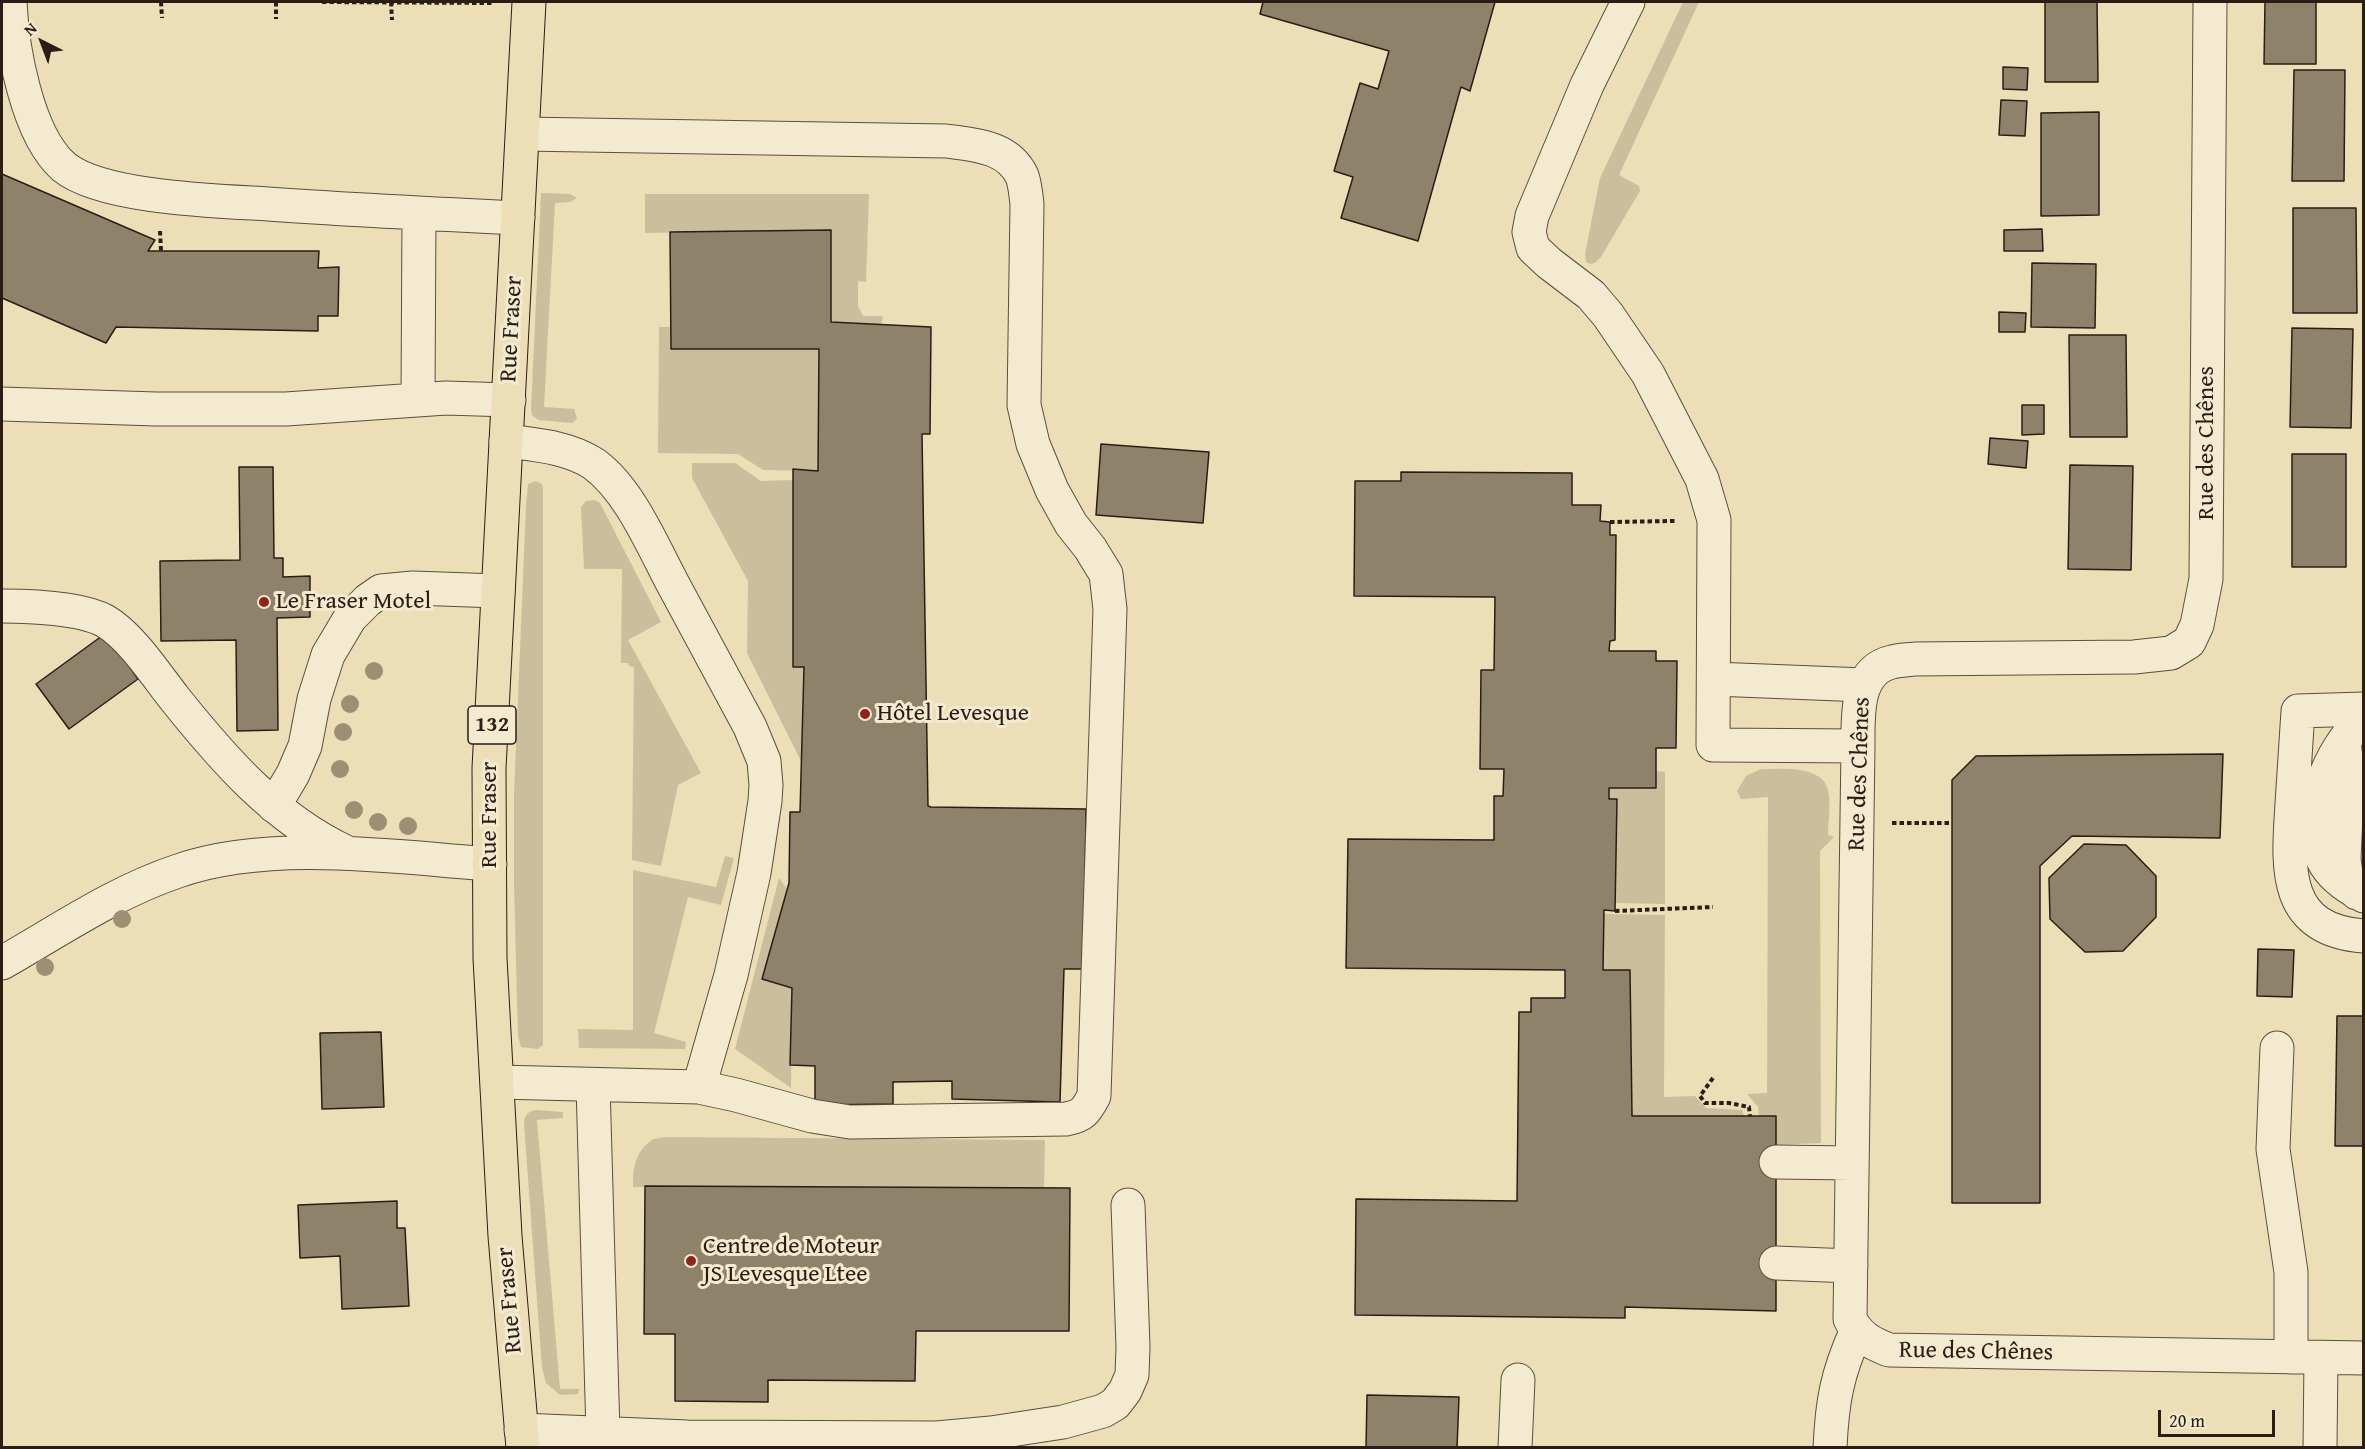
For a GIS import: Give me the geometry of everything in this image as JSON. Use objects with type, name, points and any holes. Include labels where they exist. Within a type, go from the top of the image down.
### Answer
[{"type":"main road","name":"Rue Fraser","points":[[522,1439],[505,1236],[490,958],[489,768],[529,2]]},
{"type":"street","points":[[10,2],[11,30],[24,90],[52,153],[63,166],[77,176],[112,187],[193,199],[518,218]]},
{"type":"street","points":[[1628,2],[1557,152],[1532,216],[1529,232],[1533,248],[1591,295],[1608,315],[1648,374],[1702,479],[1714,520],[1713,745],[1858,746]]},
{"type":"street","name":"Rue des Chênes","points":[[2210,2],[2206,579],[2197,625],[2189,642],[2171,653],[2134,657],[1915,659],[1890,662],[1873,671],[1864,685],[1858,715],[1850,1319],[1856,1332],[1869,1342],[1899,1351],[2364,1358]]},
{"type":"street","points":[[498,1082],[699,1087],[812,1116],[850,1122],[1066,1119],[1079,1116],[1086,1111],[1094,1096],[1110,609],[1106,574],[1090,548],[1071,524],[1052,490],[1033,444],[1024,405],[1027,204],[1022,176],[1007,157],[984,146],[946,141],[523,134]]},
{"type":"street","points":[[418,213],[418,400]]},
{"type":"street","points":[[2,404],[156,409],[286,409],[364,406],[418,400],[509,400]]},
{"type":"street","points":[[506,441],[551,447],[575,455],[593,464],[618,488],[642,526],[750,727],[764,761],[766,784],[754,873],[731,975],[699,1087]]},
{"type":"street","points":[[274,806],[293,774],[305,746],[314,699],[328,655],[350,618],[368,600],[381,591],[413,588],[498,591]]},
{"type":"street","points":[[2,606],[86,614],[105,621],[124,637],[206,737],[274,806],[296,823],[354,855]]},
{"type":"street","points":[[1714,679],[1864,685]]},
{"type":"street","points":[[2364,709],[2298,711],[2289,858],[2292,886],[2302,906],[2316,921],[2333,930],[2364,936]]},
{"type":"street","points":[[2354,730],[2321,784],[2316,831],[2318,847],[2324,862],[2336,878],[2361,895]]},
{"type":"street","points":[[2,963],[96,907],[140,885],[180,870],[237,858],[290,854],[354,855],[490,864]]},
{"type":"street","points":[[2277,1048],[2273,1149],[2320,1448]]},
{"type":"street","points":[[593,1085],[603,1433]]},
{"type":"street","points":[[1776,1162],[1852,1163]]},
{"type":"street","points":[[522,1439],[603,1433],[687,1437],[938,1438],[1052,1424],[1103,1411],[1115,1404],[1125,1391],[1132,1375],[1134,1347],[1128,1205]]},
{"type":"street","points":[[1776,1263],[1851,1266]]},
{"type":"street","points":[[1830,1448],[1836,1383],[1856,1332]]},
{"type":"street","points":[[1515,1448],[1518,1380]]},
{"type":"path","points":[[161,2],[162,18]]},
{"type":"path","points":[[276,2],[276,19]]},
{"type":"path","points":[[322,2],[492,3]]},
{"type":"path","points":[[391,3],[392,21]]},
{"type":"path","points":[[1610,522],[1714,520]]},
{"type":"path","points":[[1885,824],[1952,823]]},
{"type":"path","points":[[1615,910],[1713,907]]},
{"type":"path","points":[[1713,1078],[1700,1096],[1705,1103],[1749,1107],[1750,1116]]},
{"type":"shaded area","points":[[1683,2],[1699,2],[1619,175],[1639,186],[1640,191],[1601,257],[1595,263],[1590,264],[1586,262],[1585,254],[1600,178]]},
{"type":"shaded area","points":[[541,193],[570,194],[577,198],[570,202],[555,203],[544,407],[574,409],[577,419],[572,423],[538,420],[532,415],[531,409]]},
{"type":"shaded area","points":[[645,194],[869,194],[866,282],[858,281],[858,306],[863,316],[883,316],[881,325],[831,322],[830,230],[645,233]]},
{"type":"shaded area","points":[[659,327],[671,327],[672,349],[819,349],[818,471],[763,470],[738,454],[658,453]]},
{"type":"shaded area","points":[[692,463],[735,463],[761,481],[793,480],[793,667],[804,667],[801,761],[747,653],[748,581],[692,478]]},
{"type":"shaded area","points":[[536,481],[542,484],[543,488],[543,1045],[538,1049],[521,1047],[518,1036],[514,885],[514,793],[526,505],[528,484]]},
{"type":"shaded area","points":[[594,500],[600,503],[661,622],[628,640],[701,773],[678,785],[661,866],[632,860],[634,667],[629,666],[628,663],[621,663],[622,569],[584,569],[581,507],[586,501]]},
{"type":"shaded area","points":[[1761,769],[1798,770],[1816,775],[1827,787],[1830,804],[1828,835],[1834,837],[1820,851],[1821,1143],[1776,1145],[1776,1117],[1759,1116],[1758,1107],[1747,1094],[1767,1093],[1768,797],[1741,799],[1737,791],[1746,776]]},
{"type":"shaded area","points":[[1656,771],[1665,772],[1665,904],[1615,903],[1609,788],[1655,788]]},
{"type":"shaded area","points":[[725,856],[734,858],[721,905],[688,897],[654,1033],[686,1042],[685,1049],[579,1048],[578,1029],[633,1030],[633,870],[716,887]]},
{"type":"shaded area","points":[[779,878],[787,889],[763,979],[792,988],[791,1088],[735,1049]]},
{"type":"shaded area","points":[[1604,914],[1665,915],[1664,1097],[1695,1096],[1706,1108],[1742,1110],[1744,1116],[1632,1116],[1630,970],[1603,970]]},
{"type":"shaded area","points":[[537,1110],[563,1112],[563,1118],[537,1120],[560,1389],[579,1389],[578,1394],[560,1395],[546,1383],[542,1368],[524,1124],[527,1114]]},
{"type":"shaded area","points":[[665,1137],[1045,1140],[1044,1188],[633,1187],[636,1160],[642,1149],[653,1139]]},
{"type":"building","points":[[1263,2],[1495,2],[1470,91],[1461,87],[1418,241],[1341,218],[1353,177],[1334,171],[1360,83],[1378,89],[1389,51],[1260,14]]},
{"type":"building","points":[[2045,2],[2097,2],[2098,82],[2045,82]]},
{"type":"building","points":[[2265,2],[2316,2],[2316,64],[2264,64]]},
{"type":"building","points":[[2003,67],[2028,68],[2027,90],[2003,89]]},
{"type":"building","points":[[2294,70],[2345,70],[2344,181],[2292,181]]},
{"type":"building","points":[[2001,100],[2027,101],[2025,136],[1999,135]]},
{"type":"building","points":[[2099,112],[2099,215],[2041,216],[2041,113]]},
{"type":"building","points":[[2,174],[155,240],[148,251],[319,251],[318,268],[339,267],[338,316],[318,316],[318,331],[116,327],[106,343],[2,298]]},
{"type":"building","points":[[2293,208],[2356,208],[2357,313],[2293,313]]},
{"type":"building","points":[[2042,229],[2043,251],[2004,251],[2004,230]]},
{"type":"building","name":"Hôtel Levesque","points":[[831,230],[831,322],[931,327],[930,434],[922,434],[928,806],[1086,809],[1084,969],[1064,969],[1060,1102],[952,1099],[952,1081],[893,1082],[893,1104],[815,1105],[815,1066],[790,1065],[792,988],[762,979],[789,883],[790,812],[800,812],[804,667],[793,667],[793,469],[818,471],[819,349],[671,349],[670,232]]},
{"type":"building","points":[[2032,263],[2096,264],[2095,328],[2031,327]]},
{"type":"building","points":[[1999,312],[2026,313],[2025,332],[1999,332]]},
{"type":"building","points":[[2292,328],[2353,329],[2351,428],[2290,427]]},
{"type":"building","points":[[2069,335],[2126,335],[2127,437],[2070,437]]},
{"type":"building","points":[[2022,405],[2044,405],[2044,434],[2022,435]]},
{"type":"building","points":[[1990,438],[2028,441],[2026,468],[1988,464]]},
{"type":"building","points":[[1101,444],[1209,452],[1203,523],[1096,515]]},
{"type":"building","points":[[2292,454],[2346,454],[2346,567],[2292,567]]},
{"type":"building","points":[[2070,465],[2133,466],[2131,570],[2068,569]]},
{"type":"building","points":[[239,467],[273,467],[274,558],[283,558],[283,577],[310,576],[310,617],[277,618],[278,730],[237,731],[236,640],[161,641],[160,561],[240,560]]},
{"type":"building","points":[[1401,472],[1572,473],[1572,505],[1601,505],[1600,521],[1610,522],[1610,535],[1616,535],[1615,640],[1610,641],[1609,651],[1656,651],[1656,661],[1677,661],[1676,748],[1656,748],[1656,788],[1609,788],[1609,799],[1617,799],[1615,911],[1604,910],[1603,970],[1630,970],[1632,1116],[1776,1116],[1776,1311],[1625,1307],[1625,1318],[1355,1315],[1356,1199],[1517,1201],[1519,1012],[1531,1012],[1531,998],[1565,998],[1565,970],[1346,968],[1348,839],[1494,840],[1494,796],[1503,796],[1504,769],[1480,769],[1481,670],[1494,670],[1495,597],[1354,596],[1355,481],[1401,481]]},
{"type":"building","points":[[106,633],[138,679],[69,729],[36,684]]},
{"type":"building","points":[[2223,754],[2220,838],[2072,836],[2040,866],[2040,1203],[1952,1203],[1952,780],[1976,756]]},
{"type":"building","points":[[2084,844],[2126,845],[2156,876],[2156,917],[2123,951],[2085,952],[2050,919],[2049,878]]},
{"type":"building","points":[[2258,949],[2294,950],[2292,997],[2257,996]]},
{"type":"building","points":[[2337,1016],[2364,1016],[2364,1146],[2335,1146]]},
{"type":"building","points":[[381,1032],[384,1107],[322,1109],[320,1033]]},
{"type":"building","points":[[645,1186],[1070,1188],[1069,1331],[916,1331],[915,1381],[768,1380],[768,1402],[675,1401],[675,1334],[644,1334]]},
{"type":"building","points":[[397,1201],[397,1228],[405,1228],[409,1306],[342,1309],[340,1256],[300,1258],[298,1205]]},
{"type":"building","points":[[1367,1395],[1459,1397],[1457,1448],[1366,1448]]},
{"type":"place","name":"Le Fraser Motel","points":[[264,602]]},
{"type":"place","name":"Hôtel Levesque","points":[[865,714]]},
{"type":"place","name":"Centre de Moteur JS Levesque Ltee","points":[[691,1261]]}]
